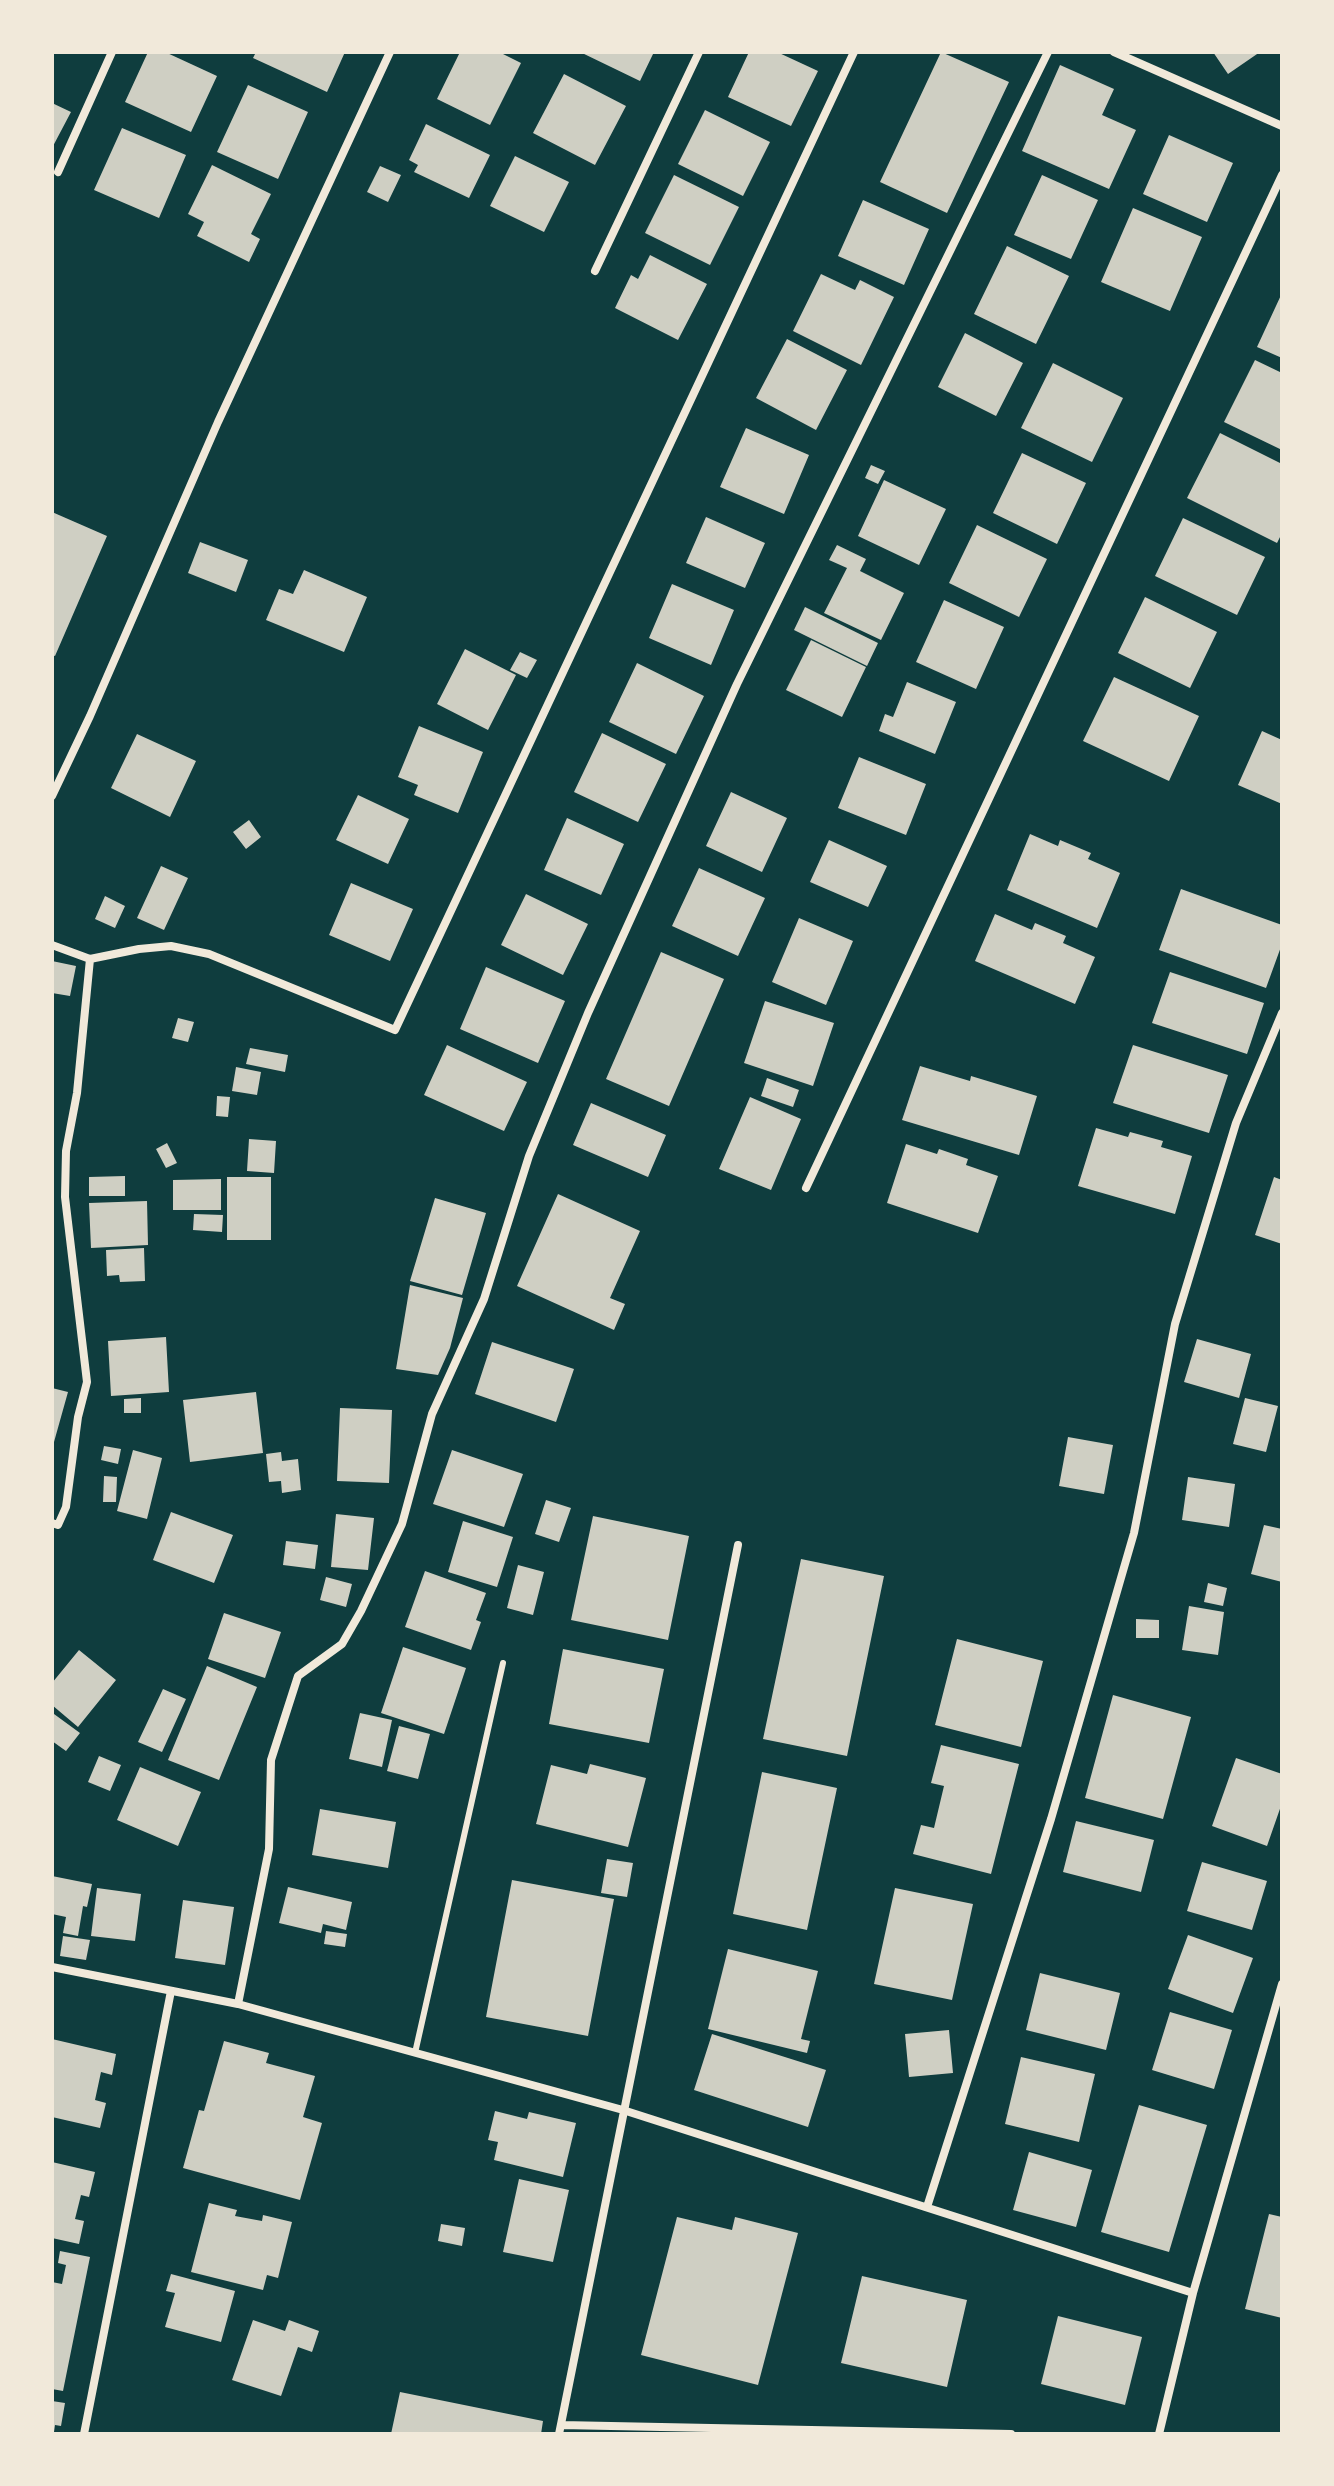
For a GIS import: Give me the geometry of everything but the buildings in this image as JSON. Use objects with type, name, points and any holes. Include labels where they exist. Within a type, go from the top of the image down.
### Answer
[{"type":"street","points":[[58,172],[112,52]]},
{"type":"street","points":[[52,796],[218,422],[390,52]]},
{"type":"street","points":[[595,271],[699,52]]},
{"type":"street","points":[[52,945],[90,959],[171,946],[209,954],[395,1030],[854,52]]},
{"type":"street","points":[[238,2004],[269,1849],[271,1760],[298,1676],[342,1644],[402,1524],[432,1414],[484,1299],[529,1156],[588,1013],[737,684],[1048,52]]},
{"type":"street","points":[[1114,52],[1282,126]]},
{"type":"street","points":[[806,1188],[1282,175]]},
{"type":"street","points":[[52,1523],[58,1525],[66,1507],[78,1417],[87,1382],[65,1197],[66,1151],[77,1093],[90,959]]},
{"type":"street","points":[[927,2207],[1051,1819],[1134,1533],[1175,1324],[1236,1123],[1282,1013]]},
{"type":"street","points":[[738,1545],[560,2429],[1011,2434]]},
{"type":"street","points":[[52,1967],[238,2004],[623,2110],[1193,2293]]},
{"type":"street","points":[[1159,2434],[1193,2293],[1282,1984]]},
{"type":"street","points":[[84,2434],[171,1991]]},
{"type":"lane","points":[[415,2053],[503,1663]]}]
